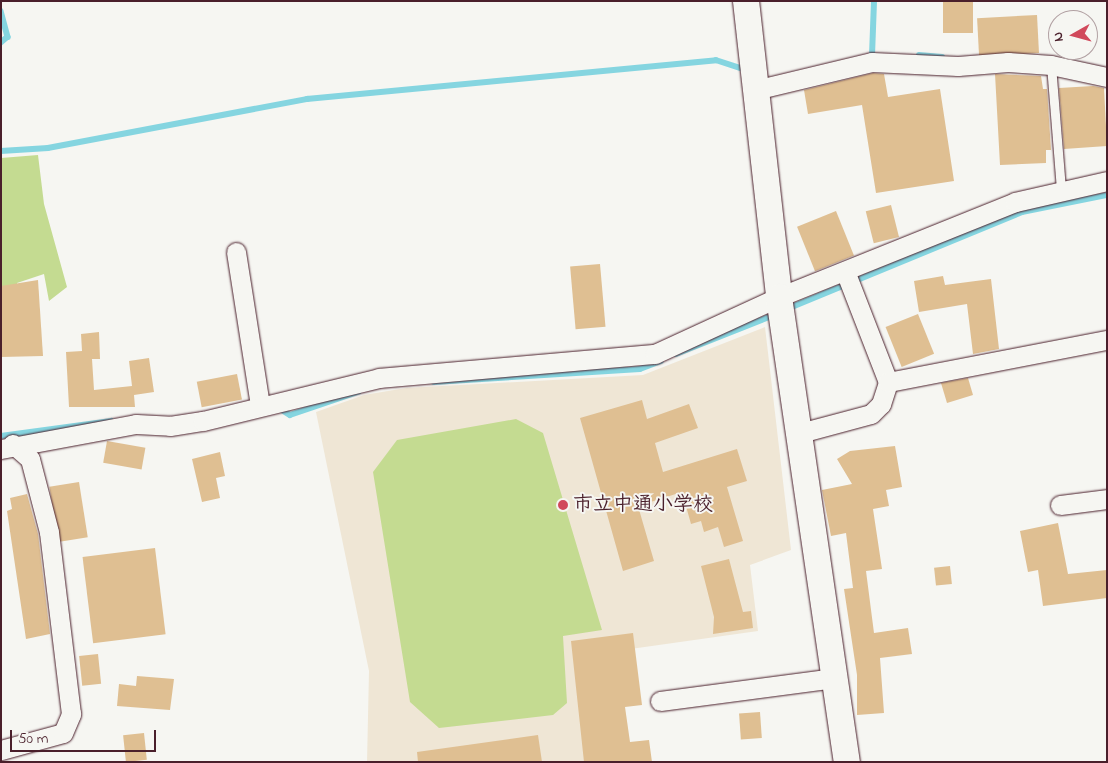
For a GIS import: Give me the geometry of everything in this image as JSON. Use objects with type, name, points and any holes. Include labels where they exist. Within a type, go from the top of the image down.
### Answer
[{"type":"street","points":[[746,1],[779,297],[847,762]]},
{"type":"street","points":[[754,78],[872,62],[1051,65],[1107,77]]},
{"type":"street","points":[[7,446],[136,424],[170,426],[203,421],[379,378],[654,354],[779,297],[1016,202],[1061,190],[1107,181]]},
{"type":"street","points":[[236,252],[260,406]]},
{"type":"street","points":[[800,433],[871,414],[881,404],[888,382],[845,271]]},
{"type":"street","points":[[888,382],[1107,340]]},
{"type":"street","points":[[1,750],[63,733],[71,714],[49,532],[30,460],[7,446]]},
{"type":"street","points":[[1060,505],[1107,499]]},
{"type":"street","points":[[660,701],[834,678]]},
{"type":"lane","points":[[1051,65],[1061,190]]},
{"type":"shaded area","points":[[765,327],[791,550],[750,565],[758,631],[588,655],[599,762],[367,762],[369,671],[316,412],[364,395],[406,388],[643,375]]},
{"type":"green space","points":[[38,155],[44,204],[67,287],[49,301],[44,274],[17,283],[17,302],[1,319],[1,158]]},
{"type":"green space","points":[[516,419],[543,433],[602,630],[563,636],[567,703],[553,715],[439,728],[410,702],[373,472],[397,440]]},
{"type":"building","points":[[943,1],[973,1],[973,33],[943,33]]},
{"type":"building","points":[[1037,15],[1039,53],[979,56],[977,18]]},
{"type":"building","points":[[873,73],[884,74],[888,97],[940,89],[954,181],[876,193],[862,105],[808,114],[804,90]]},
{"type":"building","points":[[995,74],[1041,76],[1043,89],[1047,89],[1051,150],[1046,150],[1046,163],[1000,165]]},
{"type":"building","points":[[1093,86],[1104,88],[1107,146],[1064,149],[1059,88]]},
{"type":"building","points":[[891,205],[899,237],[874,243],[866,211]]},
{"type":"building","points":[[836,211],[854,256],[815,271],[797,227]]},
{"type":"building","points":[[600,264],[605,327],[576,329],[570,267]]},
{"type":"building","points":[[943,276],[945,285],[991,279],[999,349],[973,354],[967,304],[919,312],[914,281]]},
{"type":"building","points":[[38,280],[43,356],[1,357],[1,286]]},
{"type":"building","points":[[918,314],[934,354],[902,367],[886,327]]},
{"type":"building","points":[[99,332],[100,359],[92,359],[94,390],[132,386],[129,361],[149,358],[154,392],[134,395],[135,407],[69,407],[66,352],[82,351],[81,334]]},
{"type":"building","points":[[237,374],[242,400],[202,407],[197,382]]},
{"type":"building","points":[[968,378],[973,395],[947,403],[941,383]]},
{"type":"building","points":[[642,400],[647,419],[689,404],[698,428],[655,443],[663,472],[737,449],[747,481],[727,487],[743,541],[724,547],[718,527],[704,532],[701,521],[691,524],[682,492],[638,506],[654,561],[623,571],[580,418]]},
{"type":"building","points":[[107,441],[145,448],[142,469],[103,463]]},
{"type":"building","points":[[895,446],[902,487],[886,490],[889,506],[873,509],[882,569],[866,571],[874,633],[908,628],[912,654],[880,658],[884,713],[857,715],[857,675],[844,589],[853,588],[846,533],[831,536],[822,490],[852,484],[837,459],[850,451]]},
{"type":"building","points":[[220,452],[225,476],[216,478],[220,498],[202,502],[192,459]]},
{"type":"building","points":[[79,482],[88,537],[58,542],[49,487]]},
{"type":"building","points":[[27,494],[38,534],[50,634],[26,639],[7,511],[12,509],[10,498]]},
{"type":"building","points":[[1058,523],[1068,574],[1107,570],[1107,598],[1043,606],[1038,570],[1028,572],[1020,531]]},
{"type":"building","points":[[155,548],[166,634],[93,643],[83,557]]},
{"type":"building","points":[[729,559],[743,612],[751,611],[753,628],[713,634],[714,617],[701,566]]},
{"type":"building","points":[[950,566],[952,584],[936,586],[934,568]]},
{"type":"building","points":[[633,633],[642,705],[625,707],[630,742],[649,740],[652,762],[584,762],[571,641]]},
{"type":"building","points":[[98,654],[101,684],[82,686],[79,656]]},
{"type":"building","points":[[137,676],[174,679],[170,710],[117,706],[119,684],[136,686]]},
{"type":"building","points":[[760,712],[762,738],[741,739],[739,713]]},
{"type":"building","points":[[144,733],[147,760],[126,762],[123,735]]},
{"type":"building","points":[[538,735],[542,762],[418,762],[417,752]]},
{"type":"waterway","points":[[872,56],[874,1]]},
{"type":"waterway","points":[[1,11],[8,37],[1,43]]},
{"type":"waterway","points":[[919,55],[942,57]]},
{"type":"waterway","points":[[1,151],[48,148],[307,99],[716,60],[746,70]]},
{"type":"waterway","points":[[787,309],[1022,212],[1107,195]]},
{"type":"waterway","points":[[676,354],[774,315]]},
{"type":"waterway","points":[[434,382],[640,369],[661,361]]},
{"type":"waterway","points":[[279,408],[290,415],[358,392]]},
{"type":"waterway","points":[[1,436],[111,421]]},
{"type":"place","name":"市立中通小学校","points":[[563,505]]}]
